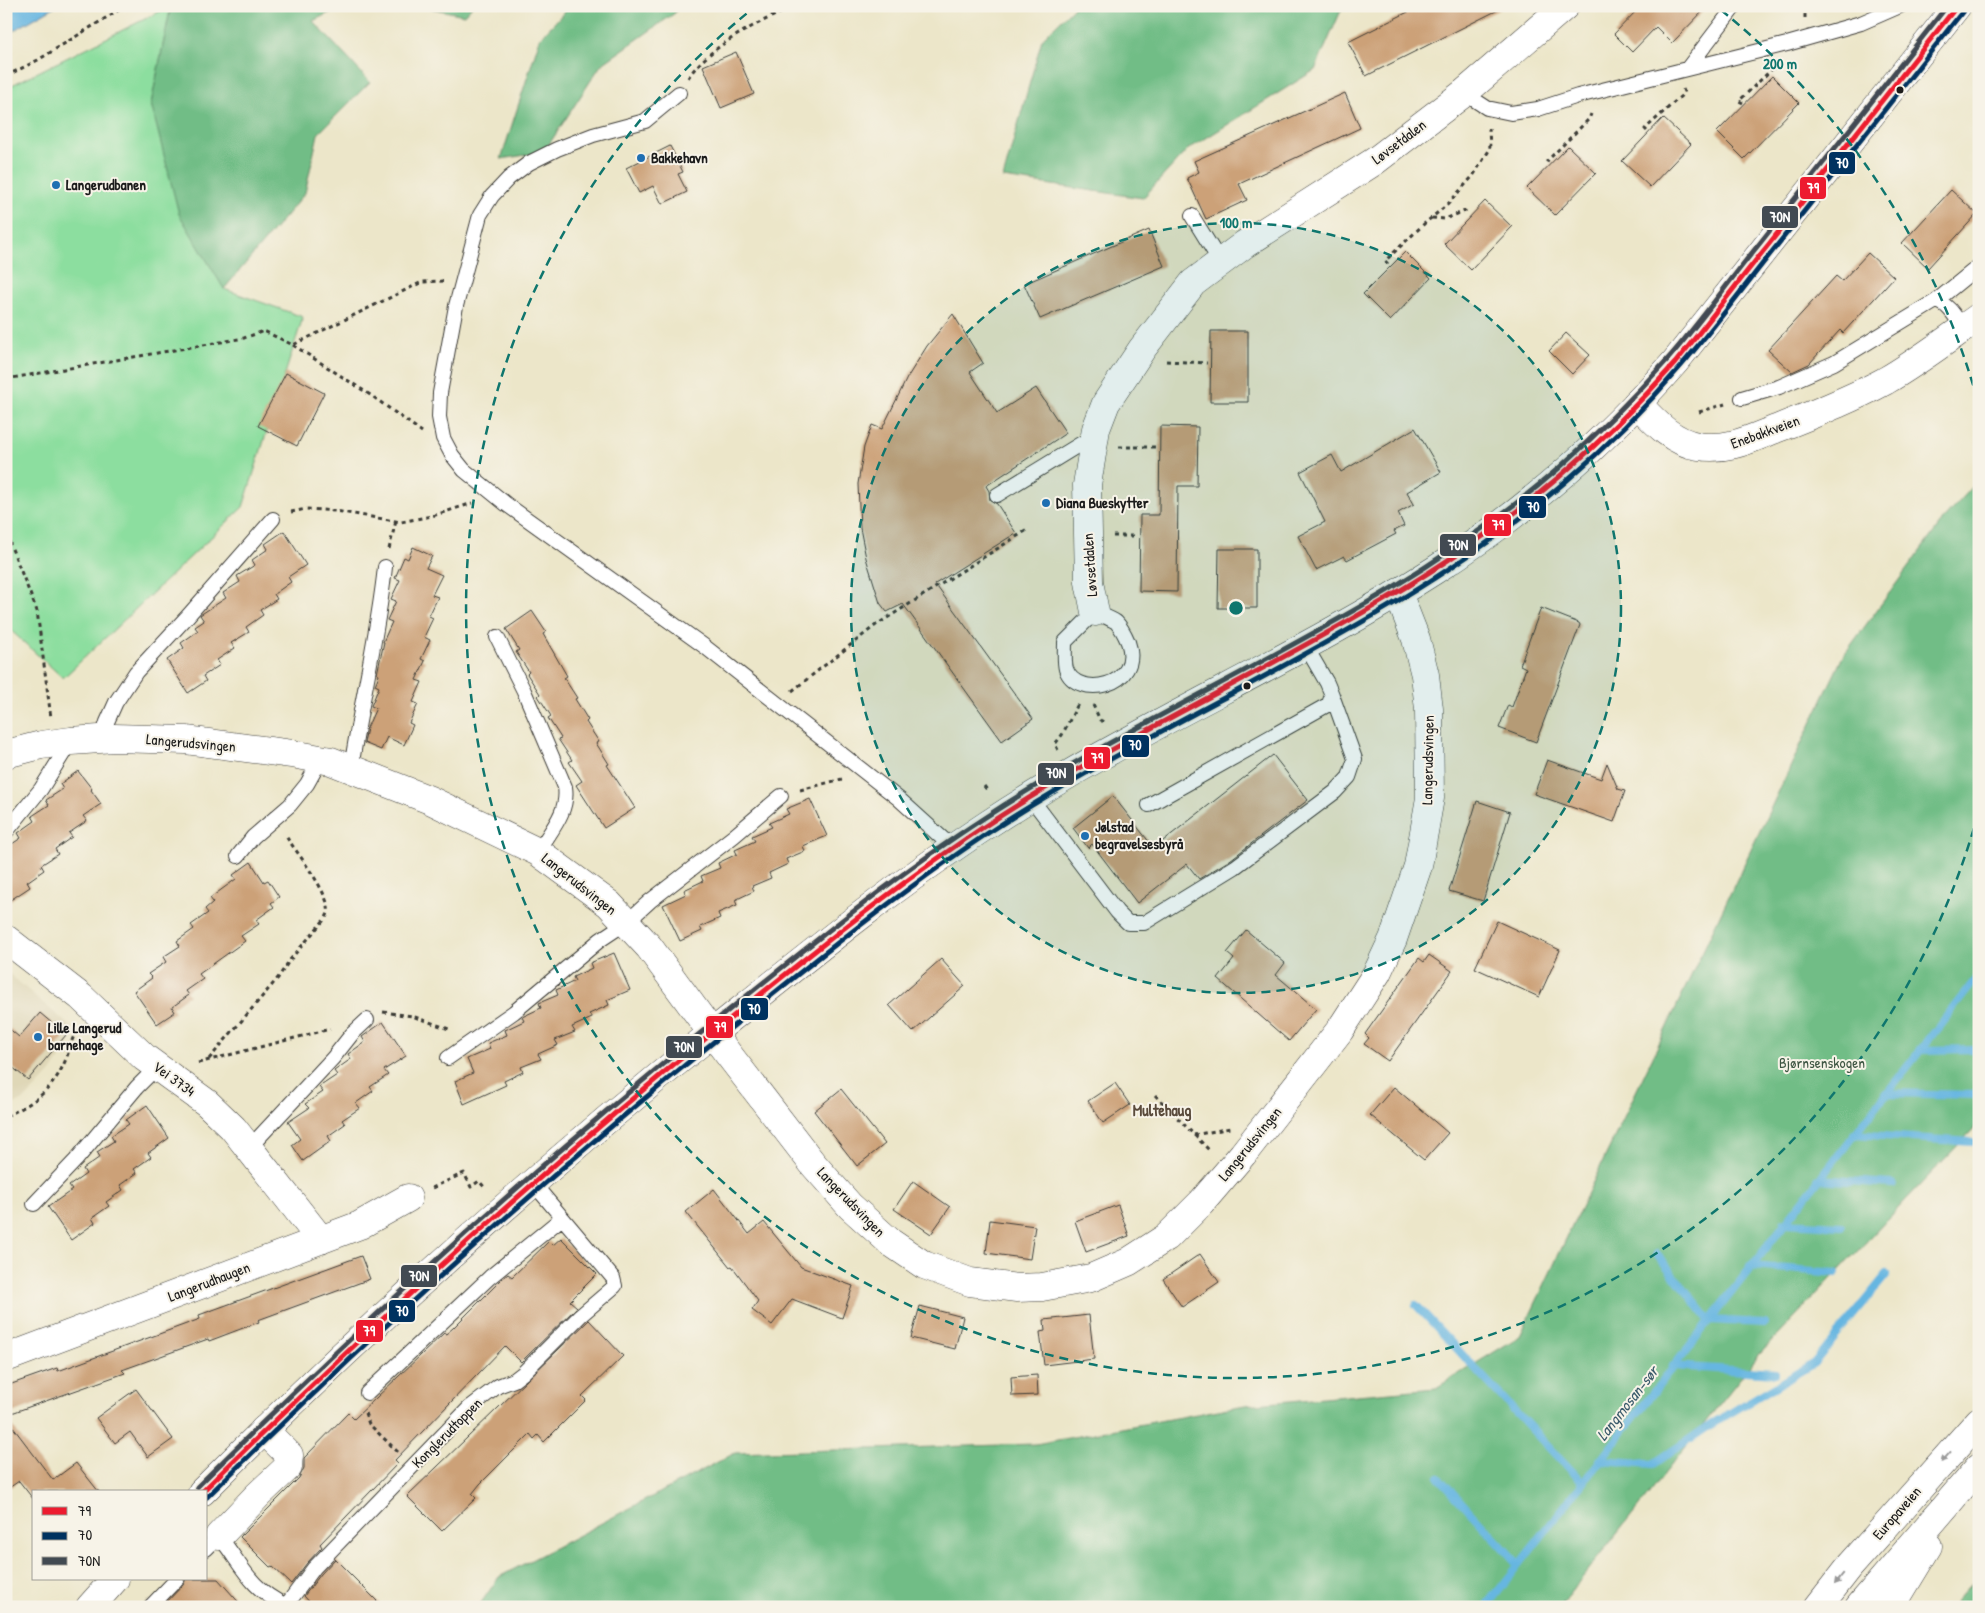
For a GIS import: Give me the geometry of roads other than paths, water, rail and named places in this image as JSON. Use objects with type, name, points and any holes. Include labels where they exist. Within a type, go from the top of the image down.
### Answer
[{"type":"main road","name":"Løvsetdalen","points":[[1094,612],[1088,582],[1087,485],[1106,442],[1106,404],[1142,349],[1193,283],[1245,244],[1375,161],[1464,93],[1565,6]]},
{"type":"main road","points":[[204,1490],[264,1430],[394,1307],[533,1182],[712,1033],[836,934],[953,848],[1067,775],[1398,593],[1466,549],[1564,473],[1637,403],[1713,316],[1957,6]]},
{"type":"main road","name":"Enebakkveien","points":[[1637,403],[1655,422],[1674,437],[1697,446],[1731,446],[1834,406],[1884,381],[1932,351],[1971,322]]},
{"type":"main road","name":"Langerudsvingen","points":[[6,754],[62,742],[102,739],[186,740],[321,759],[430,800],[538,852],[610,904],[649,946],[712,1033],[813,1164],[850,1206],[890,1242],[924,1265],[970,1282],[1017,1288],[1042,1287],[1091,1278],[1128,1262],[1167,1237],[1201,1203],[1228,1171],[1340,1030],[1377,973],[1393,939],[1418,866],[1430,798],[1429,709],[1425,675],[1416,639],[1398,593]]},
{"type":"main road","name":"Vei 3734","points":[[6,939],[82,997],[145,1058],[207,1103],[233,1128],[322,1240]]},
{"type":"main road","name":"Langerudhaugen","points":[[6,1358],[360,1225],[408,1198]]},
{"type":"main road","name":"Europaveien","points":[[1818,1607],[1857,1558],[1979,1421]]},
{"type":"main road","name":"Konglerudtoppen","points":[[213,1543],[258,1495],[288,1467],[289,1455],[264,1430]]},
{"type":"main road","points":[[1891,1607],[1976,1470]]},
{"type":"main road","name":"Europaveien","points":[[1859,1607],[1976,1470]]},
{"type":"main road","points":[[90,1607],[114,1580]]},
{"type":"lane","points":[[1682,70],[1734,6]]},
{"type":"lane","points":[[1464,93],[1487,108],[1511,113],[1538,109],[1588,94],[1779,46],[1860,23],[1900,6]]},
{"type":"lane","points":[[679,93],[645,121],[593,135],[557,149],[529,163],[509,178],[492,196],[480,215],[456,306],[440,393],[439,417],[443,438],[452,455],[464,470],[495,495],[704,646],[899,799],[953,848]]},
{"type":"lane","points":[[1192,216],[1221,262]]},
{"type":"lane","points":[[1742,398],[1779,387],[1834,364],[1936,301],[1979,266]]},
{"type":"lane","points":[[1936,301],[1943,302],[1971,322]]},
{"type":"lane","points":[[997,495],[1106,442]]},
{"type":"lane","points":[[102,739],[106,722],[116,702],[136,672],[273,519]]},
{"type":"lane","points":[[351,769],[365,683],[380,610],[385,566]]},
{"type":"lane","name":"Løvsetdalen","points":[[1094,612],[1116,622],[1125,635],[1130,649],[1129,663],[1123,675],[1114,682],[1099,686],[1087,685],[1073,680],[1066,670],[1065,642],[1094,612]]},
{"type":"lane","points":[[498,637],[566,787],[567,798],[557,823],[538,852]]},
{"type":"lane","points":[[1030,798],[1128,923],[1144,923],[1235,867],[1335,792],[1349,777],[1355,759],[1327,683],[1305,645]]},
{"type":"lane","points":[[1149,805],[1329,704],[1332,695]]},
{"type":"lane","points":[[6,832],[41,789],[62,742]]},
{"type":"lane","points":[[238,856],[253,837],[290,805],[307,784],[321,759]]},
{"type":"lane","points":[[448,1058],[514,1012],[600,940],[627,922],[650,901],[734,836],[781,796]]},
{"type":"lane","points":[[249,1148],[333,1058],[352,1034],[367,1020]]},
{"type":"lane","points":[[34,1204],[76,1160],[137,1087],[162,1070]]},
{"type":"lane","name":"Konglerudtoppen","points":[[213,1543],[259,1590],[285,1606],[314,1568],[469,1408],[492,1390],[514,1380],[523,1373],[580,1316],[614,1286],[613,1278],[533,1182]]},
{"type":"lane","points":[[367,1393],[490,1277],[562,1218]]},
{"type":"lane","points":[[150,1607],[176,1580]]},
{"type":"water","points":[[6,6],[56,6],[6,35]]},
{"type":"waterway","name":"Langmosan-sør","points":[[1486,1607],[1979,975]]},
{"type":"waterway","points":[[1920,1050],[1979,1049]]},
{"type":"waterway","points":[[1886,1093],[1979,1095]]},
{"type":"waterway","points":[[1854,1134],[1972,1142]]},
{"type":"waterway","points":[[1818,1179],[1892,1184]]},
{"type":"waterway","points":[[1784,1223],[1841,1226]]},
{"type":"waterway","points":[[1657,1254],[1709,1320],[1764,1323]]},
{"type":"waterway","points":[[1751,1266],[1836,1273]]},
{"type":"waterway","points":[[1600,1460],[1653,1464],[1712,1424],[1814,1363],[1887,1274]]},
{"type":"waterway","points":[[1416,1305],[1582,1483]]},
{"type":"waterway","points":[[1673,1366],[1775,1373]]},
{"type":"waterway","points":[[1439,1478],[1519,1565]]},
{"type":"place","name":"Bakkehavn","points":[[641,158]]},
{"type":"place","name":"Langerudbanen","points":[[56,185]]},
{"type":"place","name":"Diana Bueskytter","points":[[1046,503]]},
{"type":"place","name":"Jølstad begravelsesbyrå","points":[[1085,836]]},
{"type":"place","name":"Lille Langerud barnehage","points":[[38,1037]]},
{"type":"district","name":"Multehaug","points":[[1162,1110]]},
{"type":"park label","name":"Bjørnsenskogen","points":[[1822,1063]]}]
